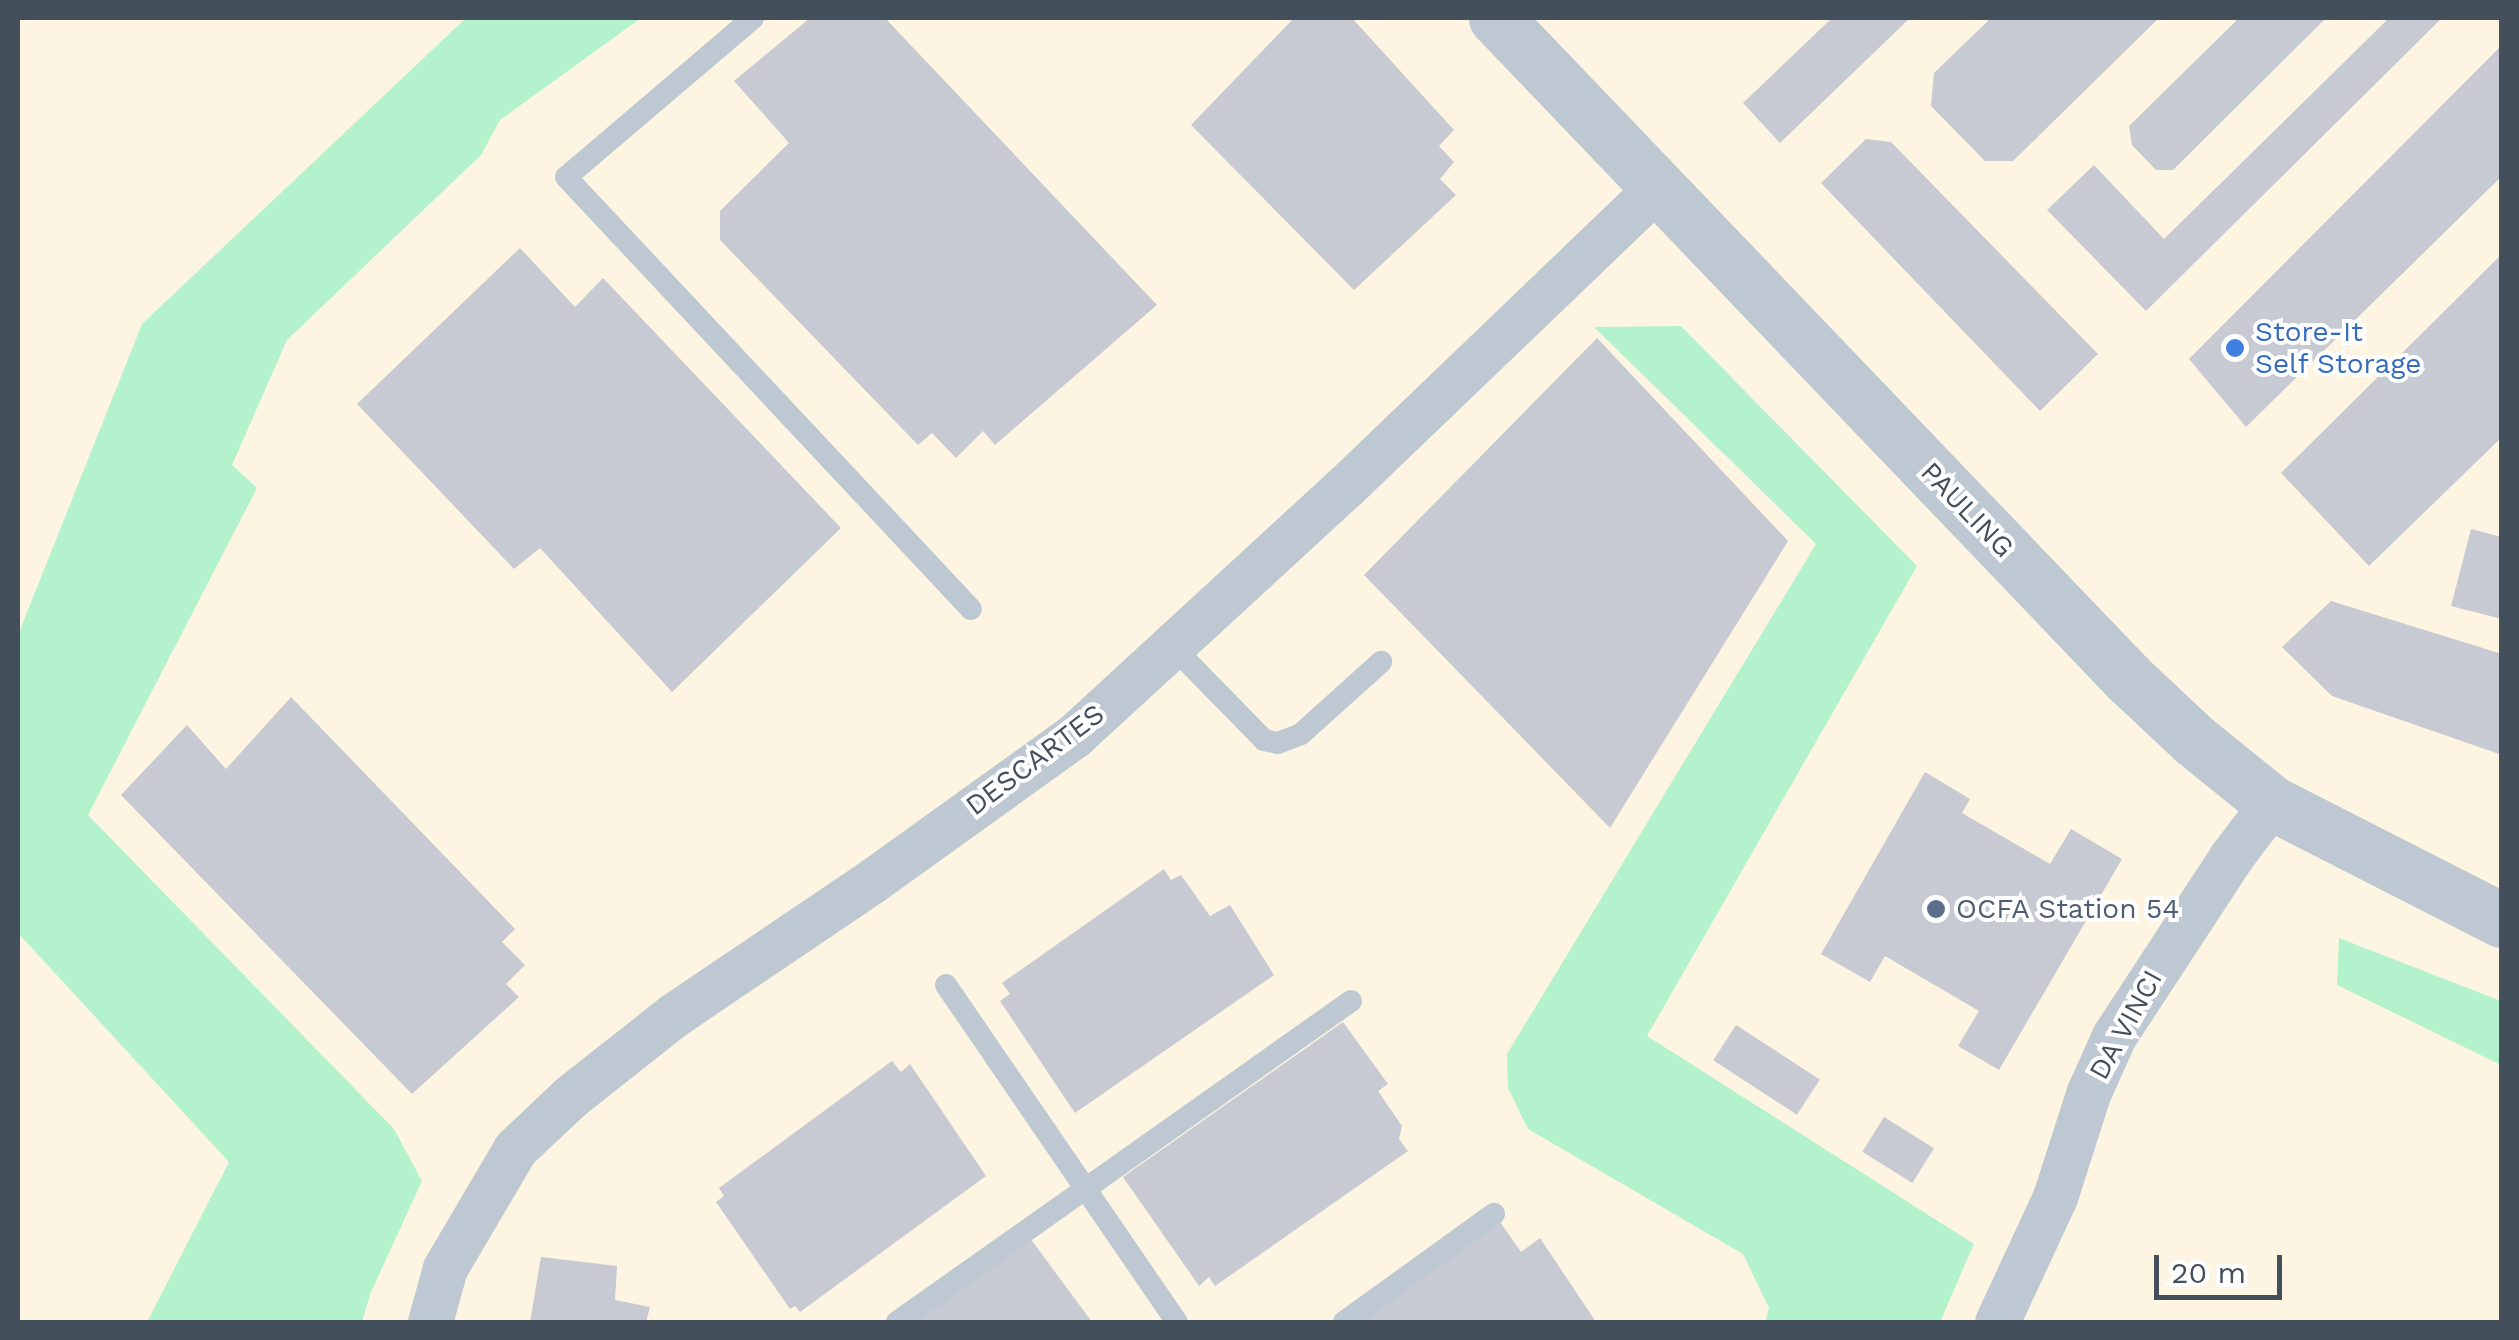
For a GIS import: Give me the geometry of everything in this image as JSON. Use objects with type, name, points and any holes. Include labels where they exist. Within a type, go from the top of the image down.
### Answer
[{"type":"street","name":"PAULING","points":[[1496,18],[2128,678],[2272,803],[2502,920]]},
{"type":"street","name":"DESCARTES","points":[[430,1322],[445,1268],[515,1149],[570,1097],[674,1015],[872,881],[1075,734],[1174,647],[1656,188]]},
{"type":"street","name":"DA VINCI","points":[[1997,1322],[2055,1196],[2088,1094],[2114,1036],[2231,858],[2272,803]]},
{"type":"lane","points":[[753,18],[566,177],[971,609]]},
{"type":"lane","points":[[1174,647],[1264,740],[1278,743],[1302,734],[1380,662]]},
{"type":"lane","points":[[946,984],[1177,1322]]},
{"type":"lane","points":[[897,1322],[1351,1001]]},
{"type":"lane","points":[[1344,1322],[1494,1214]]},
{"type":"shaded area","points":[[18,18],[2501,18],[2501,1322],[18,1322]]},
{"type":"green space","points":[[466,18],[641,18],[500,120],[481,155],[287,340],[232,465],[257,488],[88,815],[394,1129],[422,1181],[371,1292],[362,1322],[147,1322],[229,1162],[18,933],[18,635],[142,324]]},
{"type":"green space","points":[[1681,326],[1917,566],[1647,1036],[1974,1244],[1940,1322],[1765,1322],[1769,1308],[1743,1254],[1528,1129],[1508,1088],[1507,1054],[1816,544],[1594,327]]},
{"type":"green space","points":[[2339,938],[2501,1001],[2501,1065],[2337,985]]},
{"type":"building","points":[[810,18],[885,18],[1157,305],[995,445],[983,431],[956,458],[932,433],[918,445],[720,240],[720,211],[789,143],[734,81]]},
{"type":"building","points":[[1294,18],[1352,18],[1454,130],[1439,146],[1454,162],[1440,179],[1456,195],[1354,290],[1191,125]]},
{"type":"building","points":[[1832,18],[1910,18],[1780,143],[1743,103]]},
{"type":"building","points":[[1991,18],[2159,18],[2013,161],[1985,161],[1931,106],[1934,73]]},
{"type":"building","points":[[2239,18],[2326,18],[2173,170],[2156,170],[2132,145],[2129,126]]},
{"type":"building","points":[[2389,18],[2442,18],[2146,311],[2047,210],[2094,165],[2164,239]]},
{"type":"building","points":[[2502,45],[2502,176],[2246,427],[2189,359]]},
{"type":"building","points":[[1866,139],[1891,142],[2098,354],[2040,411],[1821,183]]},
{"type":"building","points":[[520,248],[575,307],[603,278],[841,528],[672,692],[540,548],[514,569],[357,404]]},
{"type":"building","points":[[2502,254],[2502,437],[2369,566],[2281,473]]},
{"type":"building","points":[[1597,338],[1788,541],[1610,828],[1364,575]]},
{"type":"building","points":[[2471,529],[2502,537],[2502,619],[2451,606]]},
{"type":"building","points":[[2331,601],[2502,654],[2502,755],[2332,696],[2282,647]]},
{"type":"building","points":[[291,697],[515,929],[502,942],[525,965],[506,984],[519,997],[412,1094],[121,795],[187,725],[226,769]]},
{"type":"building","points":[[1925,772],[1970,799],[1962,813],[2050,864],[2071,829],[2122,859],[1999,1070],[1958,1046],[1979,1011],[1885,956],[1870,982],[1821,954]]},
{"type":"building","points":[[1164,869],[1171,880],[1181,875],[1210,916],[1230,905],[1274,975],[1075,1113],[1000,1001],[1010,994],[1002,983]]},
{"type":"building","points":[[1343,1022],[1388,1084],[1378,1091],[1402,1126],[1399,1139],[1408,1151],[1215,1286],[1209,1277],[1199,1286],[1123,1177]]},
{"type":"building","points":[[1736,1025],[1820,1079],[1797,1115],[1713,1060]]},
{"type":"building","points":[[892,1061],[901,1072],[910,1064],[986,1176],[800,1312],[795,1306],[790,1309],[716,1202],[724,1196],[719,1188]]},
{"type":"building","points":[[1884,1117],[1934,1148],[1912,1183],[1862,1152]]},
{"type":"building","points":[[1498,1219],[1521,1252],[1540,1238],[1596,1322],[1350,1322]]},
{"type":"building","points":[[1030,1238],[1092,1322],[911,1322]]},
{"type":"building","points":[[541,1257],[617,1266],[615,1300],[650,1307],[646,1322],[530,1322]]},
{"type":"place","name":"Store-It Self Storage","points":[[2235,348]]},
{"type":"place","name":"OCFA Station 54","points":[[1936,909]]}]
